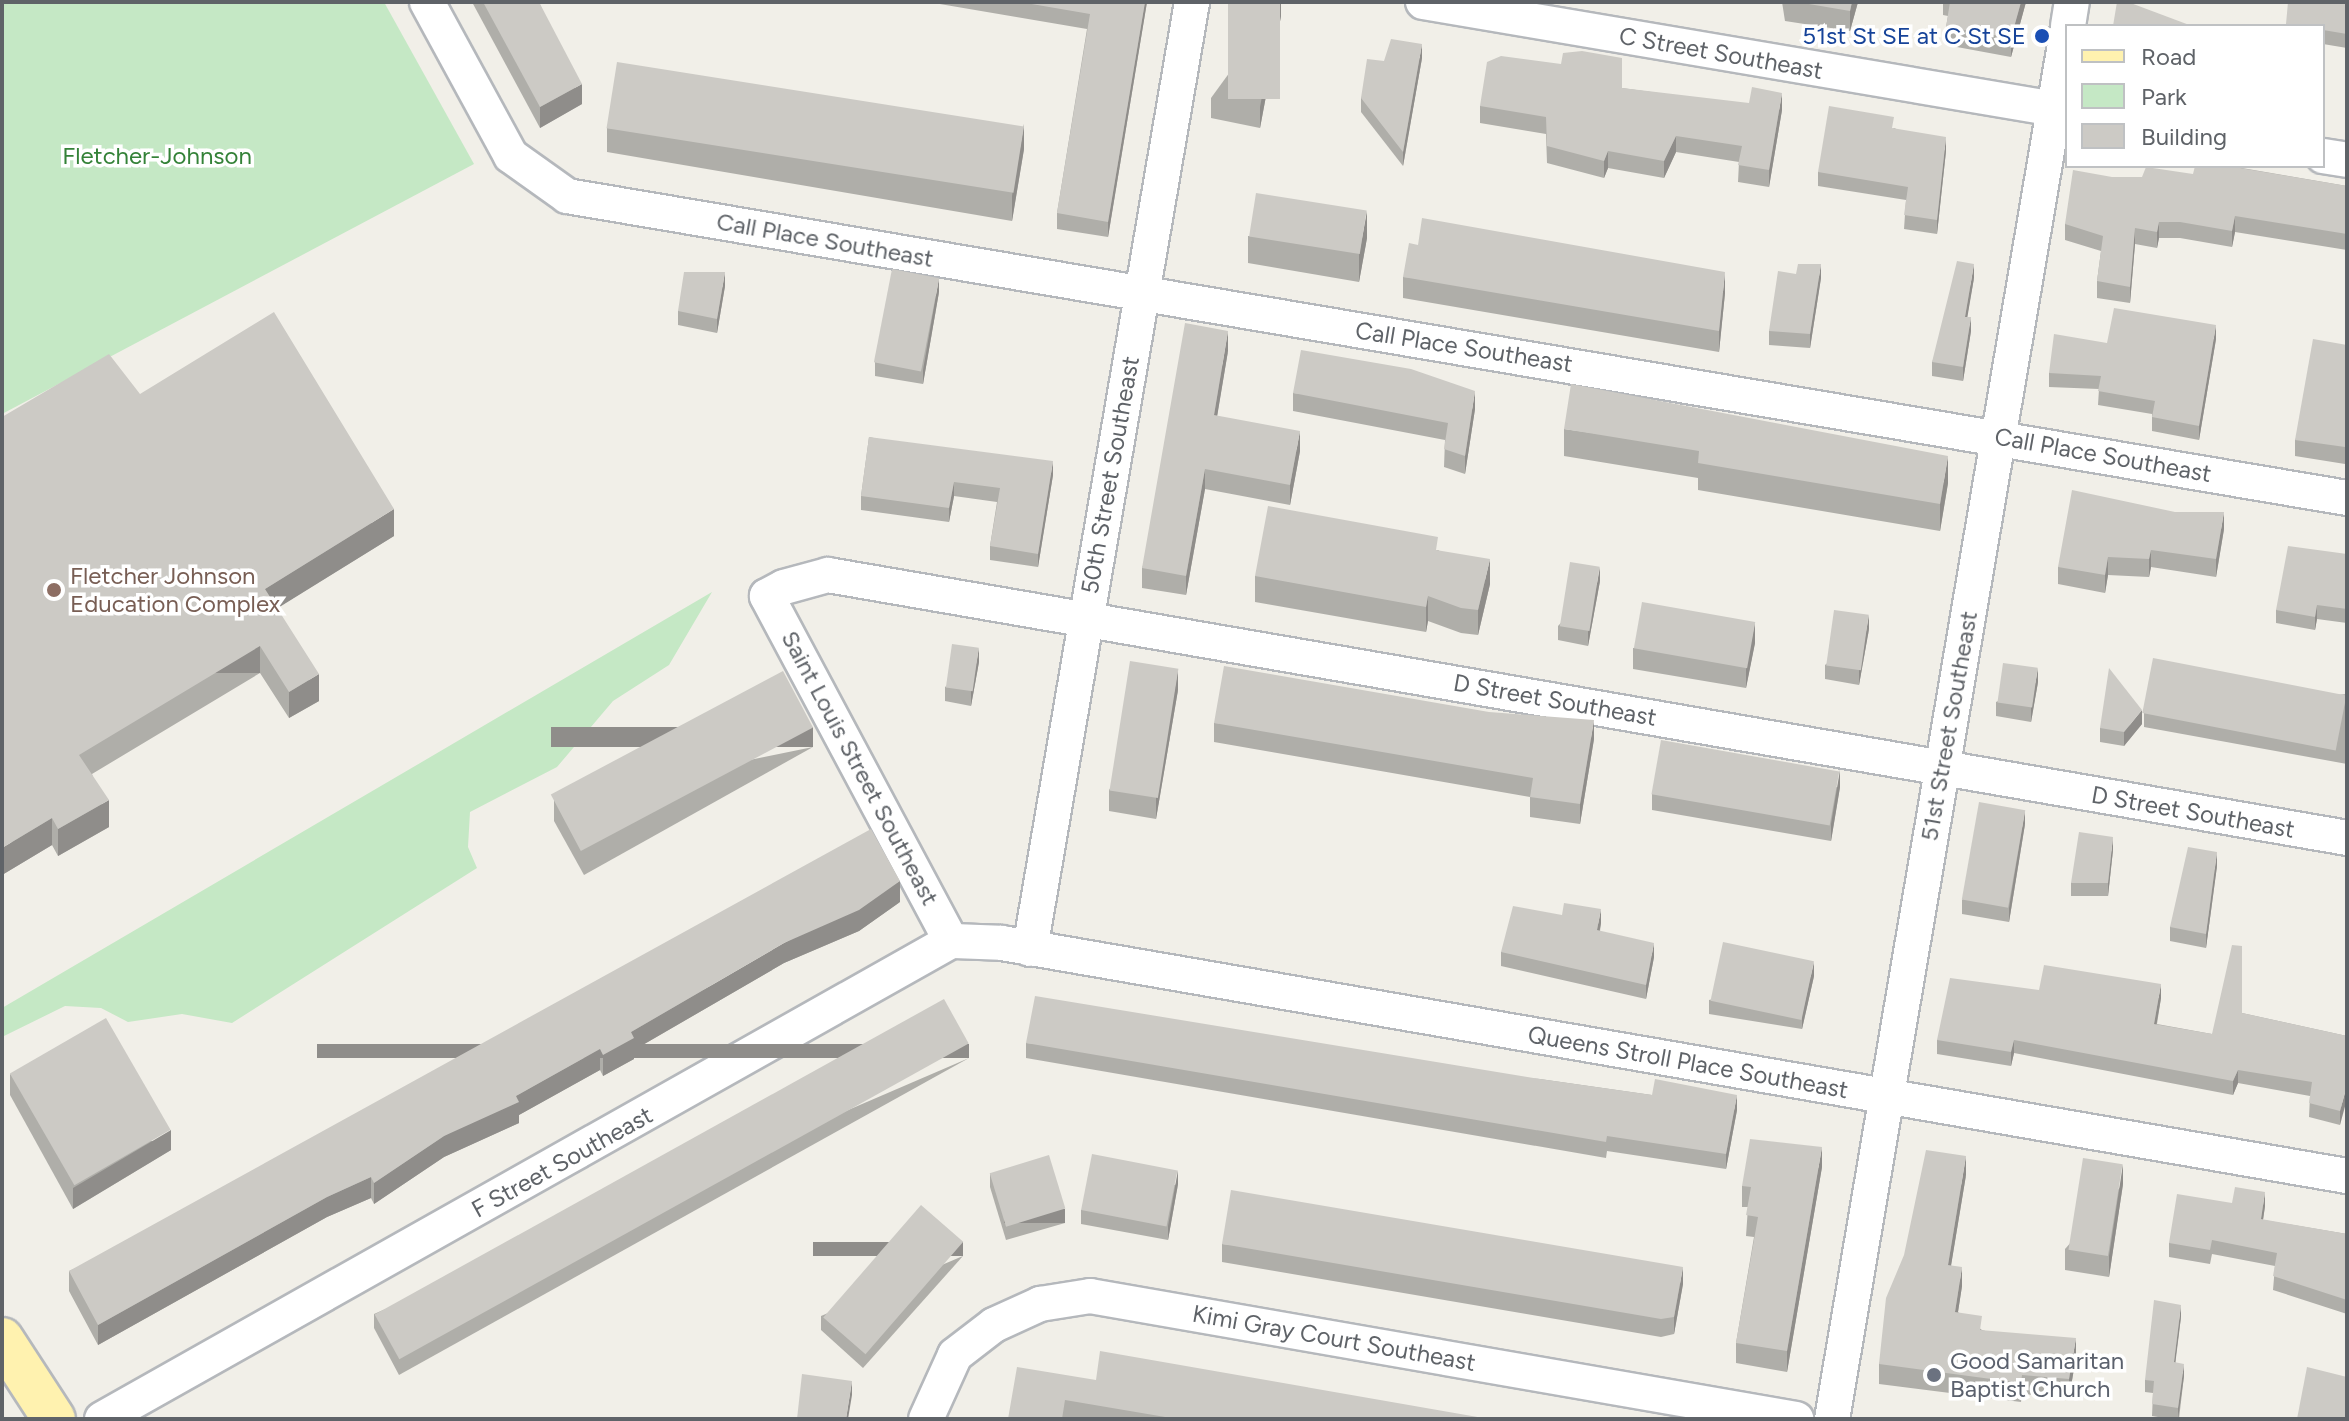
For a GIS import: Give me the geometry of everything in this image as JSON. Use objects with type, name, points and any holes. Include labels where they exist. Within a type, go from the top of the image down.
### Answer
[{"type":"main road","points":[[2,1339],[54,1419]]},
{"type":"street","name":"Call Place Southeast","points":[[427,2],[511,156],[541,185],[580,198],[2347,498]]},
{"type":"street","name":"50th Street Southeast","points":[[1030,949],[1192,2]]},
{"type":"street","name":"C Street Southeast","points":[[1423,2],[2060,110]]},
{"type":"street","points":[[2068,24],[2072,2]]},
{"type":"street","name":"51st Street Southeast","points":[[1832,1419],[1999,437],[2060,110],[2065,55]]},
{"type":"street","points":[[2325,156],[2347,160]]},
{"type":"street","name":"D Street Southeast","points":[[767,596],[828,575],[2347,838]]},
{"type":"street","name":"Saint Louis Street Southeast","points":[[767,596],[951,941]]},
{"type":"street","points":[[951,941],[1030,949]]},
{"type":"street","name":"F Street Southeast","points":[[102,1419],[951,941]]},
{"type":"street","name":"Queens Stroll Place Southeast","points":[[1030,949],[2347,1176]]},
{"type":"street","name":"Kimi Gray Court Southeast","points":[[926,1419],[955,1355],[994,1325],[1040,1304],[1090,1296],[1796,1419]]},
{"type":"green space","name":"Fletcher-Johnson","points":[[2,2],[384,2],[474,164],[2,414]]},
{"type":"green space","points":[[712,592],[669,665],[613,701],[557,767],[470,812],[468,847],[477,868],[232,1023],[182,1014],[128,1022],[101,1008],[65,1006],[2,1037],[2,1008]]},
{"type":"building","points":[[483,2],[539,2],[582,84],[540,107]]},
{"type":"building","points":[[1020,2],[1145,2],[1108,222],[1057,213],[1090,14]]},
{"type":"building","points":[[1228,2],[1280,2],[1280,99],[1228,99]]},
{"type":"building","points":[[1797,2],[1852,2],[1850,11]]},
{"type":"building","points":[[1950,2],[2021,2],[2011,38],[1946,27]]},
{"type":"building","points":[[2117,2],[2128,2],[2187,24],[2113,24]]},
{"type":"building","points":[[2288,2],[2347,2],[2347,34],[2325,30],[2325,24],[2286,24]]},
{"type":"building","points":[[1391,39],[1422,44],[1403,152],[1361,98],[1367,59],[1384,61]]},
{"type":"building","points":[[1582,51],[1622,58],[1622,88],[1749,103],[1752,87],[1782,93],[1769,170],[1738,165],[1742,146],[1676,136],[1664,161],[1608,151],[1604,161],[1547,146],[1546,117],[1480,106],[1487,62],[1501,56],[1561,64],[1563,53]]},
{"type":"building","points":[[617,62],[1024,126],[1013,193],[607,128]]},
{"type":"building","points":[[1829,106],[1894,117],[1892,128],[1946,137],[1937,220],[1904,215],[1908,187],[1818,172]]},
{"type":"building","points":[[2146,168],[2193,174],[2194,168],[2240,168],[2347,186],[2347,234],[2235,216],[2232,231],[2180,222],[2159,222],[2157,232],[2135,228],[2130,287],[2097,281],[2103,236],[2065,224],[2073,170],[2112,177],[2142,177]]},
{"type":"building","points":[[1256,193],[1367,211],[1360,254],[1249,236]]},
{"type":"building","points":[[1422,218],[1725,272],[1719,331],[1403,277],[1409,243],[1418,245]]},
{"type":"building","points":[[1957,261],[1974,264],[1965,317],[1971,317],[1963,367],[1932,362]]},
{"type":"building","points":[[1798,264],[1821,264],[1810,334],[1769,331],[1778,271],[1796,274]]},
{"type":"building","points":[[892,269],[939,278],[921,371],[874,362]]},
{"type":"building","points":[[684,272],[725,272],[717,319],[678,311]]},
{"type":"building","points":[[2114,308],[2216,325],[2199,426],[2152,417],[2155,401],[2098,391],[2101,376],[2049,373],[2054,334],[2107,343]]},
{"type":"building","points":[[274,312],[394,509],[265,589],[319,674],[289,692],[260,646],[79,755],[109,800],[58,829],[52,818],[2,848],[2,417],[109,354],[140,394]]},
{"type":"building","points":[[1185,323],[1228,331],[1214,415],[1300,431],[1290,485],[1205,469],[1186,576],[1142,568]]},
{"type":"building","points":[[2313,339],[2347,345],[2345,447],[2295,440]]},
{"type":"building","points":[[1301,350],[1411,369],[1475,391],[1465,456],[1444,449],[1448,423],[1293,393]]},
{"type":"building","points":[[1571,384],[1948,456],[1940,504],[1698,463],[1699,451],[1564,429]]},
{"type":"building","points":[[869,437],[1053,461],[1038,554],[990,546],[1000,488],[954,482],[949,508],[861,496]]},
{"type":"building","points":[[2072,490],[2175,512],[2224,512],[2216,559],[2151,550],[2149,559],[2108,557],[2105,575],[2058,567]]},
{"type":"building","points":[[1268,506],[1438,537],[1436,550],[1490,559],[1478,610],[1461,608],[1428,596],[1426,607],[1255,576]]},
{"type":"building","points":[[2288,546],[2347,554],[2347,609],[2317,605],[2315,617],[2276,610]]},
{"type":"building","points":[[1570,562],[1600,567],[1589,631],[1560,626]]},
{"type":"building","points":[[1642,602],[1755,622],[1747,668],[1634,648]]},
{"type":"building","points":[[1834,610],[1869,615],[1861,670],[1826,665]]},
{"type":"building","points":[[952,644],[979,648],[973,691],[946,688]]},
{"type":"building","points":[[2153,658],[2346,696],[2336,751],[2142,713]]},
{"type":"building","points":[[1130,661],[1178,669],[1158,798],[1110,790]]},
{"type":"building","points":[[2003,663],[2038,668],[2032,707],[1997,703]]},
{"type":"building","points":[[1224,666],[1489,712],[1594,720],[1580,804],[1530,797],[1533,778],[1214,723]]},
{"type":"building","points":[[2109,668],[2142,710],[2124,732],[2100,728]]},
{"type":"building","points":[[783,671],[813,728],[581,851],[551,794]]},
{"type":"building","points":[[1661,740],[1839,771],[1830,826],[1651,794]]},
{"type":"building","points":[[1979,802],[2025,810],[2008,908],[1962,899]]},
{"type":"building","points":[[871,829],[900,881],[859,910],[784,943],[631,1032],[634,1038],[603,1055],[600,1049],[516,1096],[519,1102],[444,1136],[374,1183],[371,1177],[327,1197],[98,1325],[69,1271]]},
{"type":"building","points":[[2079,832],[2113,837],[2108,883],[2071,883]]},
{"type":"building","points":[[2188,847],[2217,852],[2206,934],[2170,927]]},
{"type":"building","points":[[1564,903],[1601,909],[1597,930],[1654,943],[1646,985],[1501,952],[1513,906],[1562,915]]},
{"type":"building","points":[[1723,942],[1814,961],[1801,1020],[1711,1001]]},
{"type":"building","points":[[2232,945],[2242,946],[2242,1013],[2347,1036],[2347,1085],[2340,1111],[2309,1103],[2312,1082],[2238,1070],[2233,1081],[2014,1040],[2011,1052],[1937,1040],[1950,978],[2039,990],[2044,965],[2161,984],[2154,1024],[2212,1034]]},
{"type":"building","points":[[1035,996],[1652,1095],[1655,1079],[1737,1095],[1726,1154],[1607,1136],[1606,1142],[1026,1043]]},
{"type":"building","points":[[944,999],[969,1044],[399,1359],[375,1315]]},
{"type":"building","points":[[106,1018],[170,1130],[74,1185],[10,1074]]},
{"type":"building","points":[[1750,1139],[1822,1147],[1787,1351],[1736,1343],[1758,1217],[1746,1215],[1751,1187],[1742,1186]]},
{"type":"building","points":[[1926,1150],[1966,1156],[1948,1265],[1962,1267],[1955,1312],[1982,1316],[1980,1330],[2076,1338],[2069,1379],[2022,1375],[2021,1383],[1879,1364],[1886,1298],[1904,1255]]},
{"type":"building","points":[[1092,1154],[1177,1171],[1167,1227],[1081,1210]]},
{"type":"building","points":[[1049,1155],[1065,1209],[1006,1227],[990,1173]]},
{"type":"building","points":[[2083,1158],[2123,1164],[2108,1256],[2068,1250]]},
{"type":"building","points":[[2235,1187],[2265,1192],[2261,1219],[2347,1234],[2347,1300],[2273,1276],[2277,1253],[2212,1240],[2210,1250],[2169,1243],[2177,1194],[2232,1203]]},
{"type":"building","points":[[1231,1190],[1683,1267],[1674,1317],[1661,1319],[1222,1244]]},
{"type":"building","points":[[921,1205],[963,1242],[866,1354],[823,1317]]},
{"type":"building","points":[[2154,1300],[2181,1305],[2174,1362],[2184,1364],[2178,1408],[2152,1404],[2154,1381],[2145,1380]]},
{"type":"building","points":[[1100,1351],[1489,1419],[1177,1419],[1065,1400],[1062,1419],[1008,1419],[1017,1367],[1096,1380]]},
{"type":"building","points":[[2307,1367],[2347,1377],[2347,1419],[2297,1419]]},
{"type":"building","points":[[802,1374],[852,1381],[846,1419],[797,1419]]},
{"type":"place","name":"51st St SE at C St SE","points":[[2042,36]]},
{"type":"place","name":"Fletcher Johnson Education Complex","points":[[54,590]]},
{"type":"place","name":"Good Samaritan Baptist Church","points":[[1934,1375]]}]
